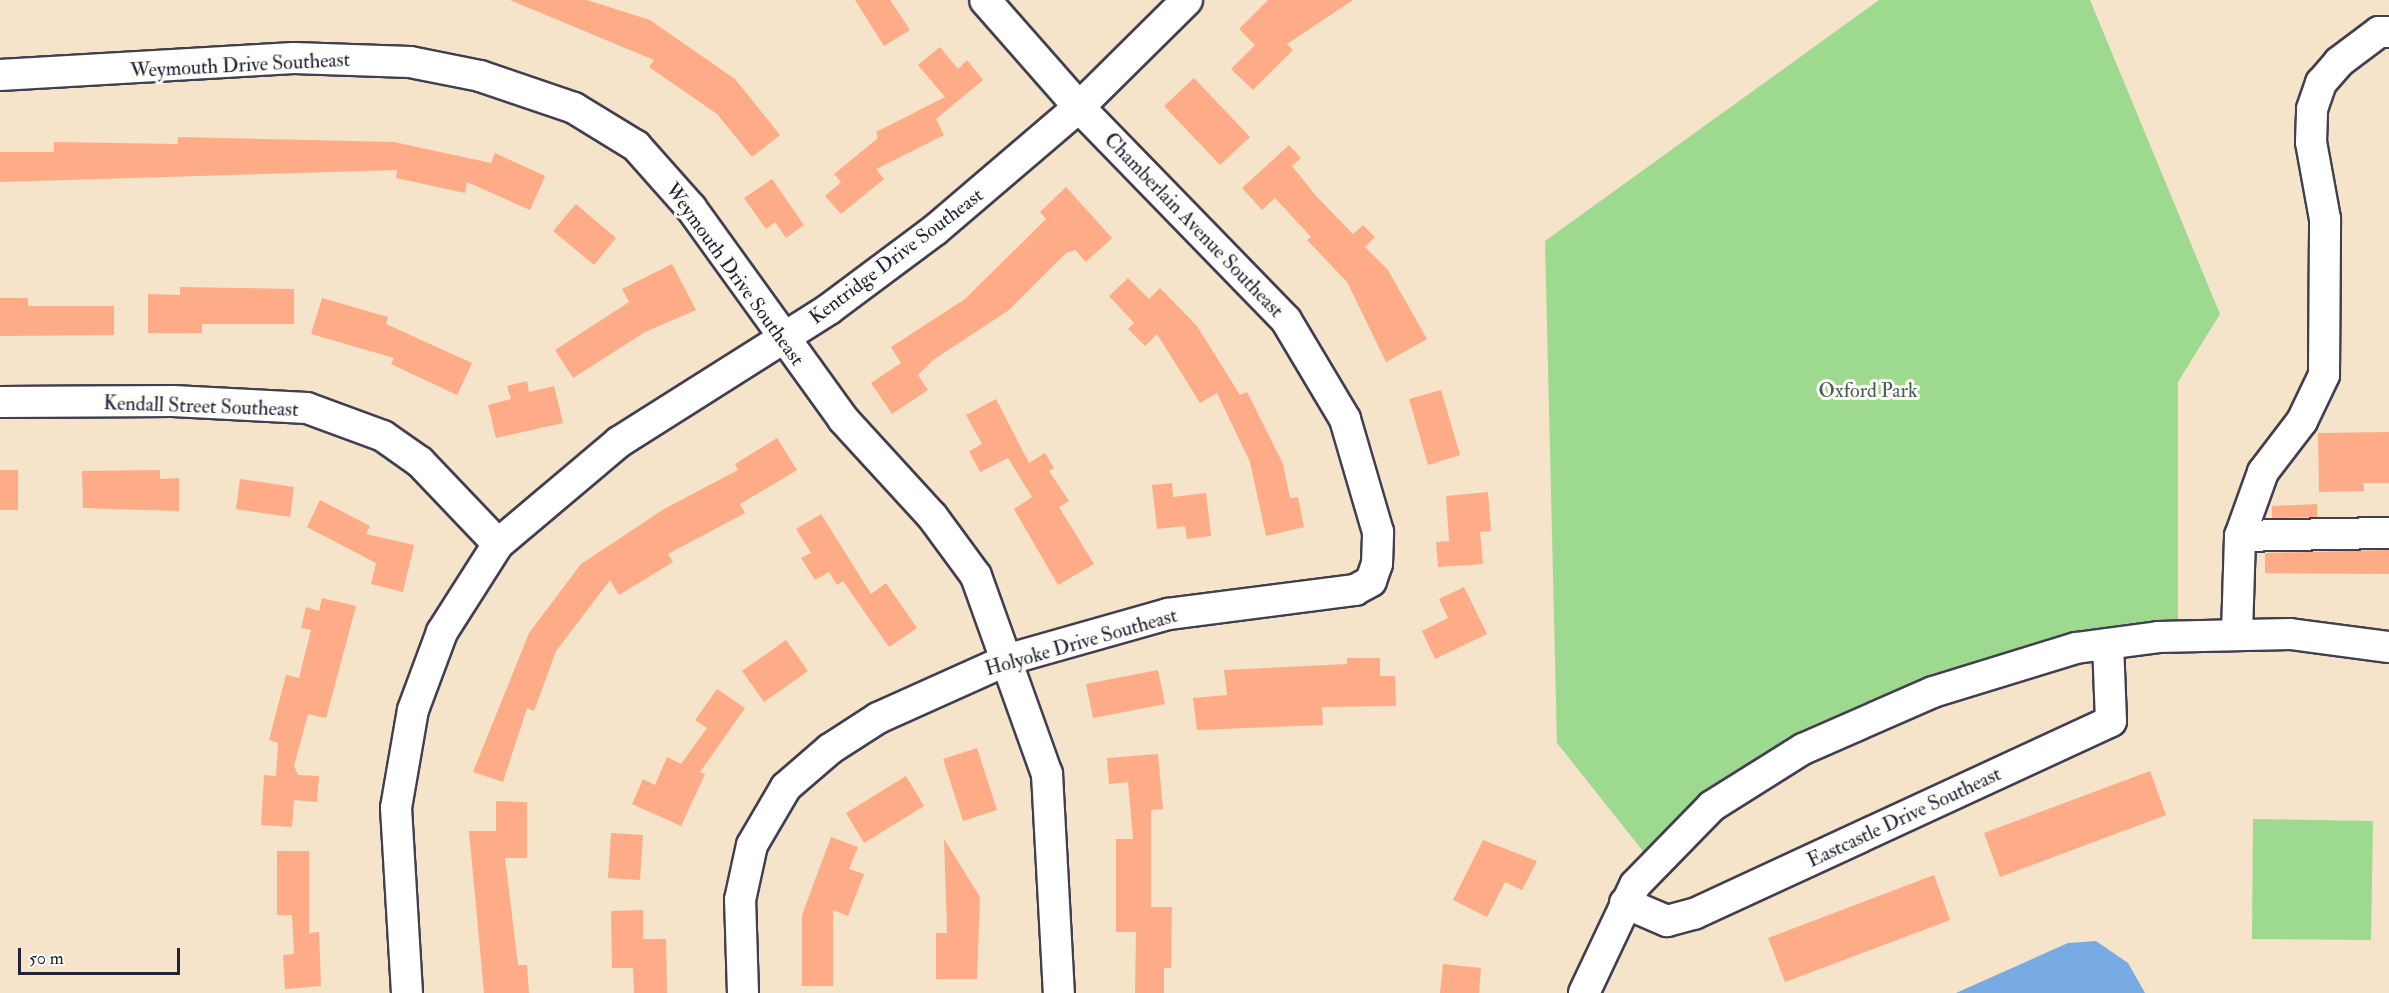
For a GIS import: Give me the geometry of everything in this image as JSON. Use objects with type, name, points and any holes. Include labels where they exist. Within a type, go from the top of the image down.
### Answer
[{"type":"street","name":"Chamberlain Avenue Southeast","points":[[985,0],[1079,107],[1247,277],[1286,320],[1322,375],[1345,419],[1376,522],[1377,564],[1371,581]]},
{"type":"street","name":"Kentridge Drive Southeast","points":[[407,993],[396,808],[413,710],[442,632],[498,544],[619,442],[781,339],[935,230],[1079,107],[1187,0]]},
{"type":"street","points":[[2237,633],[2240,536],[2264,472],[2307,412],[2324,375],[2325,219],[2311,142],[2312,109],[2321,83],[2339,62],[2379,32],[2389,32]]},
{"type":"street","name":"Weymouth Drive Southeast","points":[[0,75],[344,58],[410,62],[480,76],[574,108],[636,146],[691,208],[781,339],[843,419],[932,516],[976,576],[1009,659],[1047,774],[1059,993]]},
{"type":"street","name":"Kendall Street Southeast","points":[[0,402],[173,400],[307,408],[383,436],[420,462],[498,544]]},
{"type":"street","points":[[2240,536],[2389,533]]},
{"type":"street","name":"Holyoke Drive Southeast","points":[[743,993],[740,900],[752,845],[786,787],[878,718],[1009,659],[1168,614],[1355,590],[1371,581]]},
{"type":"street","points":[[1584,993],[1635,885],[1712,806],[1803,749],[1933,692],[2076,648],[2108,644],[2237,633],[2389,647]]},
{"type":"street","name":"Eastcastle Drive Southeast","points":[[1625,903],[1667,921],[1694,914],[2111,721],[2108,644]]},
{"type":"green space","name":"Oxford Park","points":[[1879,0],[2090,0],[2220,314],[2178,382],[2178,636],[2108,644],[1803,749],[1654,865],[1557,743],[1545,241]]},
{"type":"green space","points":[[2253,819],[2373,821],[2371,940],[2252,939]]},
{"type":"water","points":[[2096,941],[2128,963],[2145,993],[1956,993],[2068,943]]},
{"type":"building","points":[[510,0],[587,0],[650,20],[735,79],[780,135],[752,157],[717,114],[649,67],[654,60]]},
{"type":"building","points":[[855,0],[890,0],[910,30],[884,46]]},
{"type":"building","points":[[1268,0],[1353,0],[1287,44],[1293,50],[1253,90],[1231,69],[1255,45],[1239,29]]},
{"type":"building","points":[[940,47],[958,69],[967,60],[983,80],[936,119],[944,135],[876,169],[884,179],[841,214],[825,196],[841,182],[834,174],[878,138],[876,132],[945,97],[918,65]]},
{"type":"building","points":[[1194,78],[1250,137],[1220,165],[1164,106]]},
{"type":"building","points":[[178,137],[394,142],[491,163],[495,153],[545,176],[530,210],[467,182],[465,193],[396,178],[397,170],[0,182],[0,152],[54,152],[54,142],[178,144]]},
{"type":"building","points":[[1289,145],[1301,158],[1292,166],[1317,197],[1353,234],[1363,225],[1375,237],[1365,247],[1388,270],[1427,339],[1386,362],[1347,282],[1307,240],[1311,237],[1275,198],[1262,210],[1242,188]]},
{"type":"building","points":[[772,179],[804,225],[786,238],[775,222],[766,229],[744,198]]},
{"type":"building","points":[[1066,187],[1112,238],[1086,262],[1075,250],[1066,253],[1009,310],[933,360],[918,375],[928,390],[892,414],[871,383],[901,363],[891,347],[965,299],[1046,219],[1040,212]]},
{"type":"building","points":[[576,204],[616,238],[594,265],[553,231]]},
{"type":"building","points":[[672,264],[696,310],[645,332],[573,378],[555,350],[629,302],[622,289]]},
{"type":"building","points":[[1128,278],[1149,299],[1160,288],[1197,326],[1240,395],[1247,392],[1283,464],[1290,498],[1298,497],[1304,527],[1266,536],[1250,462],[1217,393],[1200,403],[1157,334],[1145,346],[1128,329],[1134,323],[1109,296]]},
{"type":"building","points":[[180,287],[294,289],[294,324],[202,324],[202,333],[148,333],[148,294],[180,295]]},
{"type":"building","points":[[0,298],[28,298],[28,306],[114,306],[114,335],[0,336]]},
{"type":"building","points":[[322,298],[388,317],[386,324],[472,363],[457,395],[391,364],[394,358],[311,334]]},
{"type":"building","points":[[527,381],[529,392],[554,386],[563,423],[496,438],[488,405],[511,399],[507,386]]},
{"type":"building","points":[[1441,390],[1460,455],[1428,465],[1409,399]]},
{"type":"building","points":[[996,399],[1029,463],[1045,453],[1054,468],[1049,471],[1069,501],[1059,507],[1094,564],[1058,585],[1014,509],[1032,497],[1008,458],[980,472],[969,451],[982,444],[966,415]]},
{"type":"building","points":[[2389,432],[2389,483],[2363,483],[2364,491],[2319,492],[2318,433]]},
{"type":"building","points":[[777,438],[797,470],[740,504],[745,513],[668,554],[673,562],[619,595],[610,580],[556,651],[534,711],[527,708],[503,782],[473,772],[529,633],[581,564],[664,509],[738,470],[735,464]]},
{"type":"building","points":[[0,470],[18,470],[18,510],[0,510]]},
{"type":"building","points":[[160,470],[160,479],[179,478],[179,511],[83,508],[82,471]]},
{"type":"building","points":[[240,479],[294,487],[290,517],[236,509]]},
{"type":"building","points":[[1172,483],[1173,497],[1206,493],[1211,536],[1187,539],[1185,526],[1157,529],[1152,485]]},
{"type":"building","points":[[1488,492],[1491,531],[1480,532],[1483,564],[1438,567],[1436,542],[1449,541],[1446,496]]},
{"type":"building","points":[[320,500],[370,526],[366,534],[414,545],[403,592],[371,584],[376,563],[307,527]]},
{"type":"building","points":[[2317,504],[2317,517],[2272,518],[2272,506]]},
{"type":"building","points":[[821,514],[871,594],[886,583],[917,628],[889,647],[843,581],[837,585],[829,572],[815,580],[801,558],[811,553],[796,529]]},
{"type":"building","points":[[2389,550],[2389,574],[2265,573],[2265,553]]},
{"type":"building","points":[[1464,587],[1487,634],[1435,659],[1422,631],[1448,618],[1439,599]]},
{"type":"building","points":[[322,598],[356,606],[326,718],[308,714],[294,766],[298,775],[319,776],[317,802],[294,800],[292,827],[261,825],[264,775],[276,776],[278,743],[269,740],[286,675],[299,678],[311,630],[301,628],[306,607],[319,611]]},
{"type":"building","points":[[786,640],[808,671],[764,702],[742,671]]},
{"type":"building","points":[[1347,658],[1380,658],[1380,676],[1395,676],[1396,706],[1322,707],[1323,725],[1197,730],[1193,698],[1227,695],[1224,670],[1347,664]]},
{"type":"building","points":[[1158,670],[1165,704],[1093,718],[1086,684]]},
{"type":"building","points":[[717,689],[745,708],[700,772],[705,774],[681,826],[632,804],[643,779],[655,785],[667,757],[681,764],[707,728],[695,720]]},
{"type":"building","points":[[977,748],[997,810],[963,821],[943,759]]},
{"type":"building","points":[[1158,754],[1163,809],[1151,810],[1151,907],[1172,907],[1171,968],[1164,968],[1164,993],[1135,993],[1136,932],[1116,932],[1116,839],[1133,839],[1128,782],[1109,784],[1107,758]]},
{"type":"building","points":[[2150,771],[2166,815],[2000,877],[1984,833]]},
{"type":"building","points":[[906,776],[924,806],[864,843],[846,813]]},
{"type":"building","points":[[496,801],[527,802],[527,858],[505,858],[518,965],[527,965],[529,993],[484,993],[469,831],[496,831]]},
{"type":"building","points":[[611,833],[643,835],[640,880],[608,878]]},
{"type":"building","points":[[831,837],[858,847],[849,869],[864,874],[848,916],[833,910],[833,986],[802,986],[802,915]]},
{"type":"building","points":[[944,839],[980,897],[977,979],[936,979],[936,933],[947,933]]},
{"type":"building","points":[[1483,840],[1537,861],[1522,890],[1505,882],[1487,917],[1453,900]]},
{"type":"building","points":[[277,851],[309,851],[309,933],[319,932],[321,986],[285,989],[283,955],[294,954],[292,915],[277,915]]},
{"type":"building","points":[[1934,875],[1950,920],[1785,982],[1768,938]]},
{"type":"building","points":[[643,910],[643,939],[666,939],[667,993],[634,993],[633,968],[612,968],[611,911]]},
{"type":"building","points":[[1443,964],[1481,968],[1479,993],[1440,993]]}]
